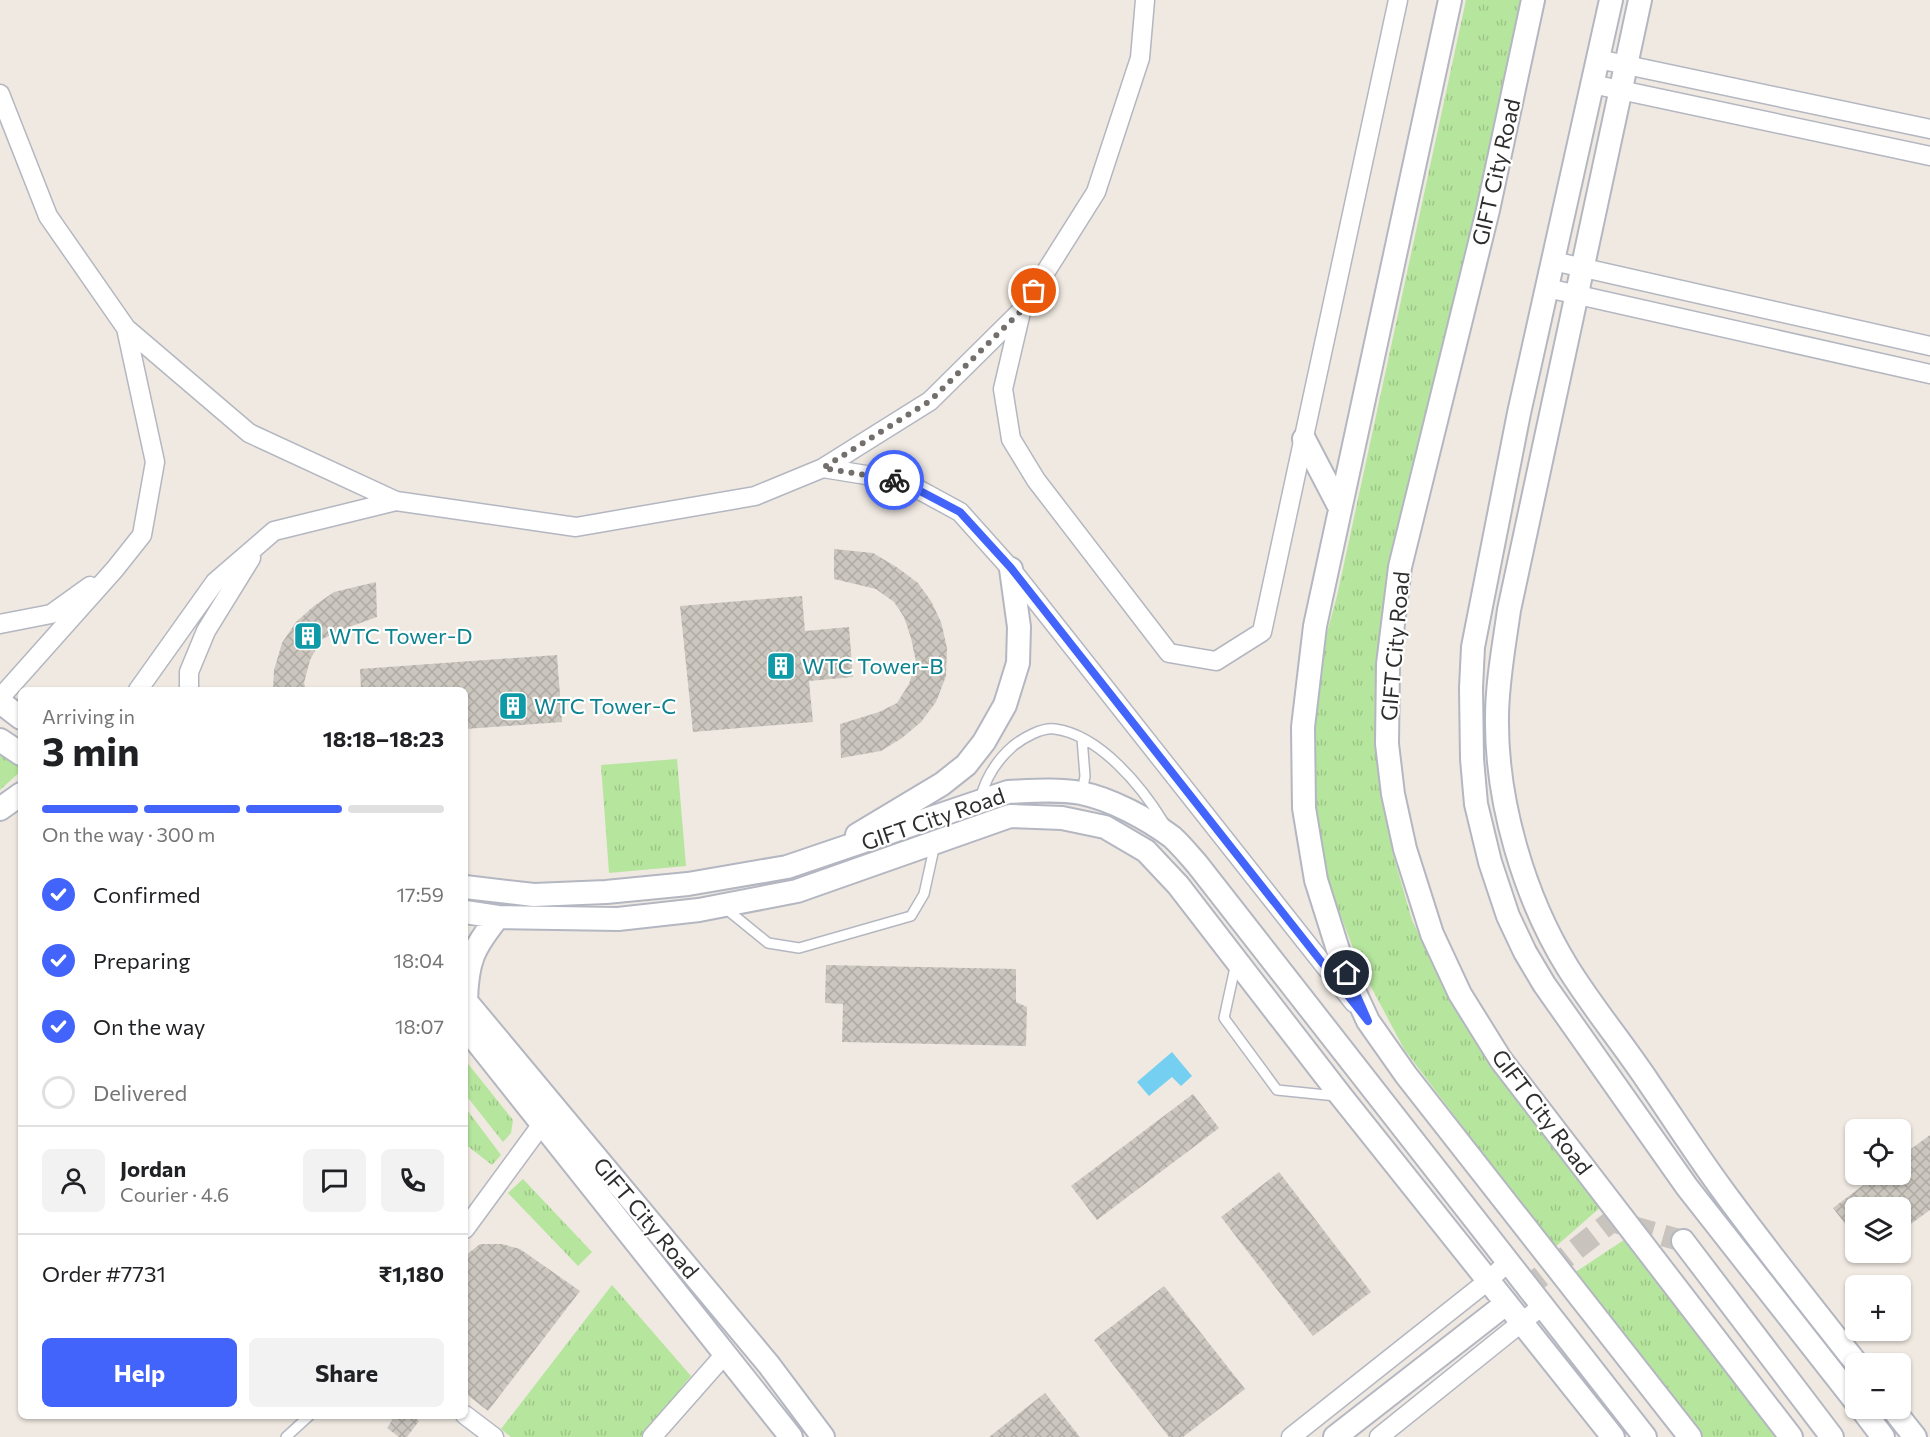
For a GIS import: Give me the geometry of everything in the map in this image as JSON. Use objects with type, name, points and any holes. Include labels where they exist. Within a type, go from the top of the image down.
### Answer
[{"type":"street","points":[[0,94],[48,216],[126,328],[249,433],[396,501],[576,527],[755,496],[823,468],[930,401],[1021,311],[1096,192],[1140,58],[1144,0]]},
{"type":"street","points":[[1021,311],[1003,389],[1011,439],[1036,480],[1170,653],[1216,661],[1262,632],[1398,0]]},
{"type":"street","points":[[1368,1021],[1339,953],[1316,880],[1304,808],[1303,728],[1315,626],[1450,0]]},
{"type":"street","name":"GIFT City Road","points":[[1533,0],[1488,210],[1400,567],[1388,664],[1388,744],[1393,794],[1405,849],[1432,934],[1460,994],[1501,1060],[1791,1437]]},
{"type":"street","points":[[1611,0],[1519,413],[1473,647],[1472,759],[1476,804],[1490,862],[1508,916],[1525,952],[1544,984],[1687,1187],[1845,1388]]},
{"type":"street","points":[[1640,0],[1509,610],[1498,682],[1496,719],[1499,770],[1518,856],[1548,930],[1567,966],[1720,1187],[1848,1353]]},
{"type":"street","points":[[1598,59],[1930,129]]},
{"type":"street","points":[[1592,84],[1930,156]]},
{"type":"street","points":[[1577,153],[1606,159]]},
{"type":"street","points":[[1553,261],[1930,346]]},
{"type":"street","points":[[1547,288],[1930,374]]},
{"type":"street","points":[[0,698],[115,569],[142,535],[155,462],[126,328]]},
{"type":"street","points":[[1304,439],[1340,508]]},
{"type":"street","points":[[823,468],[903,482],[960,512],[1011,568],[1368,1021],[1407,1075],[1690,1437]]},
{"type":"street","points":[[140,687],[215,582],[274,531],[396,501]]},
{"type":"street","points":[[189,687],[189,672],[206,631],[260,543]]},
{"type":"street","points":[[848,848],[859,833],[942,784],[966,765],[984,742],[1005,705],[1018,663],[1019,627],[1011,568]]},
{"type":"street","points":[[0,624],[51,614],[115,569]]},
{"type":"street","points":[[0,702],[18,716]]},
{"type":"street","points":[[0,740],[18,752]]},
{"type":"street","name":"GIFT City Road","points":[[468,887],[534,895],[606,892],[676,885],[787,867],[1008,792],[1082,793],[1143,818],[1173,838],[1197,864],[1645,1437]]},
{"type":"street","points":[[0,809],[18,796]]},
{"type":"street","name":"GIFT City Road","points":[[468,912],[498,917],[618,919],[722,906],[797,891],[1010,816],[1062,818],[1105,827],[1146,851],[1178,885],[1341,1096],[1613,1437]]},
{"type":"street","name":"GIFT City Road","points":[[468,968],[479,940],[498,917]]},
{"type":"street","name":"GIFT City Road","points":[[468,1005],[761,1356],[823,1437]]},
{"type":"street","name":"GIFT City Road","points":[[468,1031],[791,1437]]},
{"type":"street","points":[[468,1225],[542,1124]]},
{"type":"street","points":[[1683,1241],[1832,1437]]},
{"type":"street","points":[[1291,1437],[1489,1280],[1508,1262]]},
{"type":"street","points":[[1379,1437],[1542,1306]]},
{"type":"street","points":[[1335,1437],[1498,1310]]},
{"type":"street","points":[[652,1437],[726,1353]]},
{"type":"street","points":[[468,1417],[494,1437]]},
{"type":"street","points":[[1869,1419],[1883,1437]]},
{"type":"street","points":[[1901,1419],[1915,1437]]},
{"type":"lane","points":[[979,802],[984,783],[1006,753],[1025,736],[1054,728],[1082,738],[1114,759],[1154,807],[1173,838]]},
{"type":"lane","points":[[1082,738],[1085,776],[1082,793]]},
{"type":"lane","points":[[722,906],[768,943],[799,948],[911,916],[924,894],[936,841]]},
{"type":"lane","points":[[1236,960],[1224,1018],[1277,1090],[1341,1096]]},
{"type":"lane","points":[[286,1437],[306,1419]]},
{"type":"green space","points":[[1466,0],[1524,0],[1436,395],[1379,636],[1378,715],[1382,795],[1393,854],[1412,920],[1457,1013],[1525,1112],[1602,1206],[1554,1248],[1404,1049],[1359,964],[1326,877],[1316,822],[1311,763],[1314,680],[1337,596]]},
{"type":"green space","points":[[0,746],[18,759],[18,774],[0,790]]},
{"type":"green space","points":[[677,759],[686,866],[609,873],[601,765]]},
{"type":"green space","points":[[468,1064],[513,1120],[511,1133],[503,1142],[468,1098]]},
{"type":"green space","points":[[468,1111],[501,1155],[492,1165],[468,1146]]},
{"type":"green space","points":[[523,1179],[592,1252],[578,1266],[508,1193]]},
{"type":"green space","points":[[1627,1238],[1778,1437],[1702,1437],[1574,1273]]},
{"type":"green space","points":[[612,1285],[691,1376],[641,1437],[511,1437],[501,1429]]},
{"type":"water","points":[[1172,1052],[1192,1076],[1181,1086],[1172,1077],[1149,1096],[1137,1082]]},
{"type":"building","points":[[834,549],[873,553],[918,583],[931,601],[941,622],[947,648],[946,676],[936,702],[921,722],[902,738],[881,751],[841,758],[840,724],[879,712],[897,703],[909,684],[916,662],[904,617],[894,602],[876,589],[834,579]]},
{"type":"building","name":"WTC Tower-D","points":[[376,582],[377,617],[338,631],[321,640],[310,660],[304,683],[305,687],[273,687],[274,670],[282,643],[296,622],[334,592]]},
{"type":"building","name":"WTC Tower-B","points":[[802,596],[805,631],[849,627],[853,677],[809,681],[813,722],[693,732],[680,606]]},
{"type":"building","name":"WTC Tower-C","points":[[557,655],[562,722],[468,729],[468,687],[361,687],[360,669]]},
{"type":"building","points":[[826,965],[1016,969],[1016,1002],[1027,1007],[1026,1046],[842,1042],[843,1004],[825,1003]]},
{"type":"building","points":[[1193,1094],[1219,1128],[1097,1220],[1071,1186]]},
{"type":"building","points":[[1930,1135],[1930,1210],[1911,1224],[1911,1197],[1848,1197],[1863,1185],[1911,1185],[1911,1149]]},
{"type":"building","points":[[1279,1172],[1371,1292],[1313,1336],[1221,1217]]},
{"type":"building","points":[[1845,1199],[1845,1224],[1833,1208]]},
{"type":"building","points":[[480,1244],[502,1244],[520,1249],[580,1291],[488,1411],[468,1395],[468,1254]]},
{"type":"building","points":[[1164,1286],[1245,1389],[1183,1437],[1169,1437],[1094,1340]]},
{"type":"building","points":[[1045,1393],[1080,1437],[989,1437]]},
{"type":"building","points":[[393,1419],[419,1421],[407,1437],[399,1437],[387,1428]]},
{"type":"tunnel","points":[[1498,1310],[1612,1221],[1683,1241]]},
{"type":"way so far","points":[[894,480],[823,468],[930,401],[1021,311],[1034,291]]},
{"type":"place","name":"WTC Tower-D","points":[[308,636]]},
{"type":"place","name":"WTC Tower-B","points":[[781,666]]},
{"type":"place","name":"WTC Tower-C","points":[[513,706]]},
{"type":"route","points":[[894,480],[903,482],[960,512],[1011,568],[1368,1021],[1347,973]]}]
